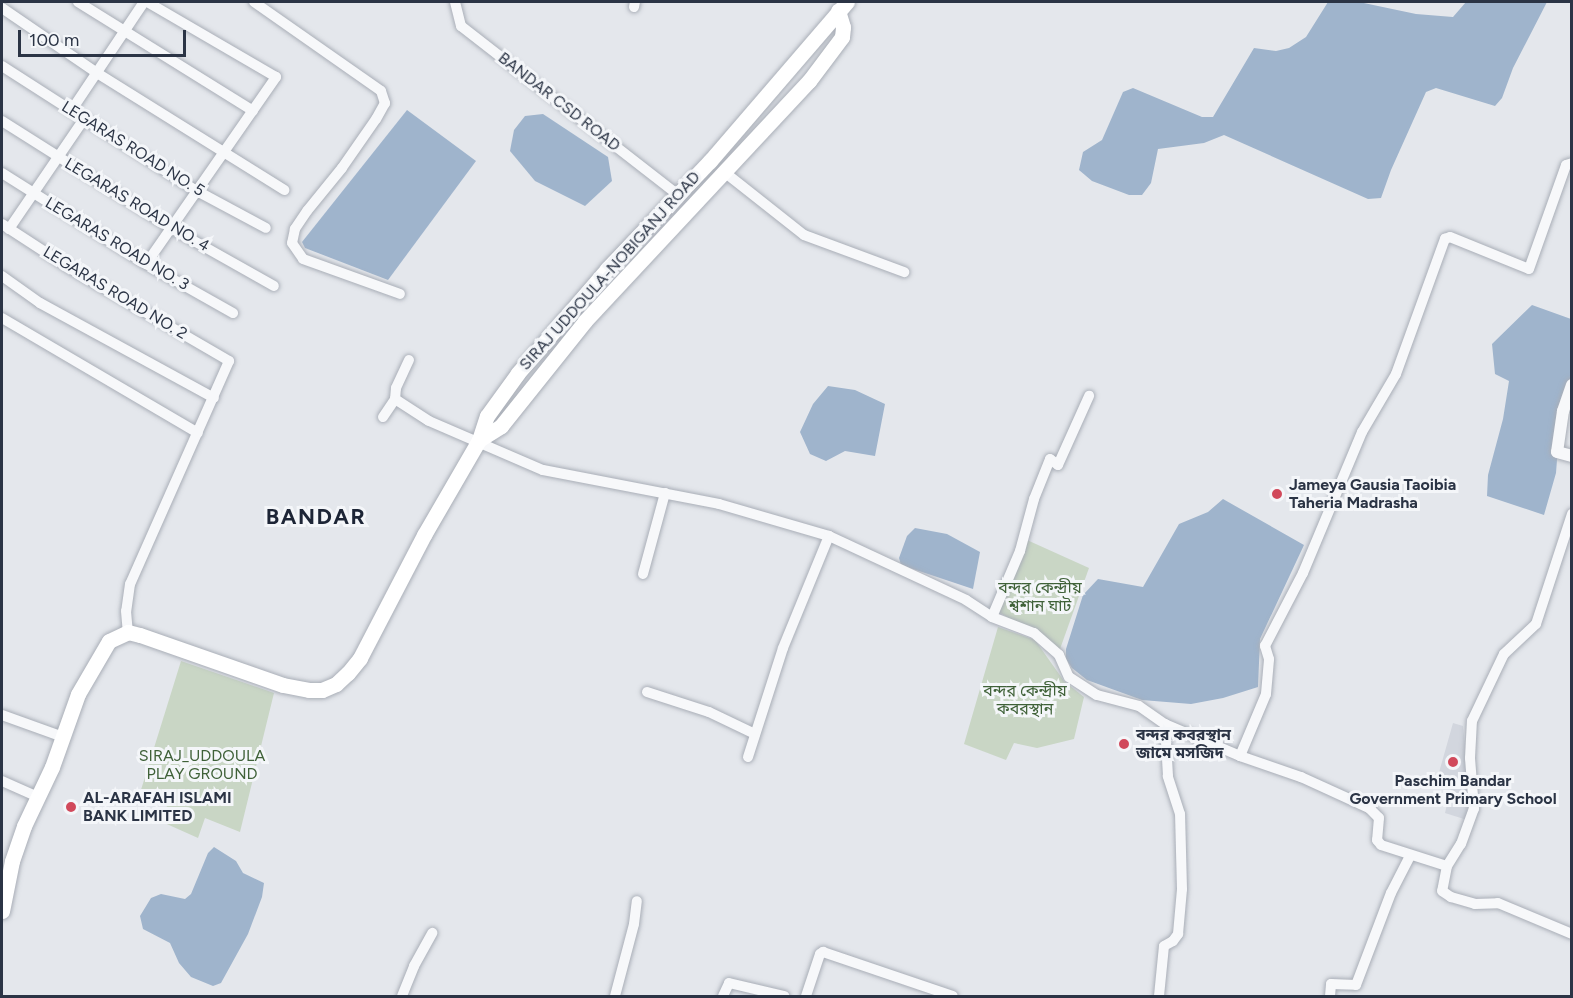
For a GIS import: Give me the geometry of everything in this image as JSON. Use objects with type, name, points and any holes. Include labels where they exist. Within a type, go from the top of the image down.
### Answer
[{"type":"main road","name":"SIRAJ UDDOULA-NOBIGANJ ROAD","points":[[479,440],[501,426],[585,321],[837,48],[842,37],[843,6]]},
{"type":"main road","name":"SIRAJ UDDOULA-NOBIGANJ ROAD","points":[[128,632],[283,685],[322,690],[336,684],[360,658],[424,535],[479,440],[488,416],[552,330],[678,195],[843,6]]},
{"type":"main road","points":[[754,109],[769,122]]},
{"type":"main road","points":[[2,911],[12,861],[36,796],[52,767],[78,694],[94,662],[109,641],[128,632]]},
{"type":"street","points":[[78,2],[252,111]]},
{"type":"street","points":[[71,111],[145,2],[276,77],[146,264]]},
{"type":"street","points":[[254,2],[381,92],[385,103],[376,119],[342,168],[307,211],[296,229],[292,243],[303,259],[399,294]]},
{"type":"street","name":"BANDAR CSD ROAD","points":[[455,2],[461,26],[678,195]]},
{"type":"street","points":[[2,8],[97,73],[284,190]]},
{"type":"street","name":"LEGARAS ROAD NO. 5","points":[[2,66],[197,191],[266,228]]},
{"type":"street","points":[[5,226],[32,193],[84,119]]},
{"type":"street","name":"LEGARAS ROAD NO. 4","points":[[2,121],[171,228],[274,286]]},
{"type":"street","points":[[1240,756],[1266,694],[1269,659],[1265,646],[1303,573],[1362,432],[1396,374],[1445,238],[1450,237],[1529,269],[1566,165],[1572,163]]},
{"type":"street","points":[[723,171],[804,235],[904,272]]},
{"type":"street","name":"LEGARAS ROAD NO. 3","points":[[2,173],[146,264],[233,313]]},
{"type":"street","name":"LEGARAS ROAD NO. 2","points":[[5,226],[71,269],[229,361],[214,398]]},
{"type":"street","points":[[2,276],[40,303],[214,398],[130,584],[126,611],[128,632]]},
{"type":"street","points":[[2,318],[198,433]]},
{"type":"street","points":[[383,417],[395,399],[396,388],[409,360]]},
{"type":"street","points":[[1572,385],[1563,411],[1557,452],[1572,456]]},
{"type":"street","points":[[992,617],[1020,551],[1034,499],[1050,459],[1058,465],[1089,396]]},
{"type":"street","points":[[395,399],[429,421],[479,440],[543,470],[719,504],[830,536],[966,600],[992,617],[1034,633],[1059,655],[1069,677],[1081,686],[1097,694],[1139,706],[1165,724],[1240,756],[1301,777],[1370,808],[1379,818],[1377,840],[1381,845],[1447,866]]},
{"type":"street","points":[[643,574],[665,493]]},
{"type":"street","points":[[1572,514],[1571,526],[1536,624],[1504,654],[1472,721],[1470,758],[1474,809],[1461,844],[1447,866],[1442,891],[1451,897],[1475,904],[1498,903],[1572,934]]},
{"type":"street","points":[[748,756],[783,648],[830,536]]},
{"type":"street","points":[[647,692],[709,712],[755,734]]},
{"type":"street","points":[[2,715],[63,737]]},
{"type":"street","points":[[1159,996],[1164,946],[1173,941],[1178,934],[1182,890],[1180,814],[1168,776],[1165,724]]},
{"type":"street","points":[[2,781],[36,796]]},
{"type":"street","points":[[1330,996],[1332,984],[1356,984],[1391,893],[1410,856]]},
{"type":"street","points":[[615,996],[634,924],[637,901]]},
{"type":"street","points":[[402,996],[414,966],[432,933]]},
{"type":"street","points":[[806,996],[820,954],[823,952],[953,996]]},
{"type":"street","points":[[723,996],[729,983],[784,996]]},
{"type":"shaded area","points":[[1453,723],[1463,726],[1469,784],[1467,820],[1445,813],[1452,782],[1438,776]]},
{"type":"green space","name":"বন্দর কেন্দ্রীয় শ্বশান ঘাট","points":[[1027,540],[1089,568],[1060,649],[997,611]]},
{"type":"green space","name":"বন্দর কেন্দ্রীয় কবরস্থান","points":[[998,627],[1035,640],[1064,681],[1084,697],[1074,739],[1037,748],[1014,743],[1006,760],[964,744]]},
{"type":"green space","name":"SIRAJ_UDDOULA PLAY GROUND","points":[[181,661],[274,693],[240,832],[205,818],[198,838],[160,821],[167,806],[140,793]]},
{"type":"water","points":[[1328,2],[1359,2],[1416,14],[1453,17],[1466,2],[1547,2],[1513,68],[1502,98],[1495,106],[1436,88],[1426,92],[1381,198],[1368,199],[1224,135],[1204,143],[1158,149],[1151,183],[1142,195],[1129,195],[1092,181],[1079,170],[1083,152],[1102,140],[1123,92],[1133,88],[1202,117],[1213,117],[1254,48],[1276,51],[1289,48],[1306,37]]},
{"type":"water","points":[[407,110],[476,161],[388,280],[305,248],[302,242]]},
{"type":"water","points":[[543,114],[608,157],[612,181],[585,206],[535,181],[510,151],[514,130],[525,116]]},
{"type":"water","points":[[1532,305],[1571,319],[1571,387],[1560,420],[1556,473],[1544,515],[1487,496],[1488,475],[1503,419],[1509,381],[1495,374],[1492,344]]},
{"type":"water","points":[[828,386],[855,390],[885,404],[875,456],[845,451],[826,461],[810,454],[800,432],[813,404]]},
{"type":"water","points":[[1223,499],[1304,545],[1260,639],[1258,687],[1223,698],[1191,704],[1142,700],[1087,680],[1072,668],[1066,659],[1066,649],[1083,595],[1098,579],[1143,587],[1179,524],[1208,512]]},
{"type":"water","points":[[915,528],[947,534],[980,552],[973,589],[901,565],[899,558],[907,536]]},
{"type":"water","points":[[214,847],[236,861],[243,873],[264,883],[262,897],[248,934],[221,983],[213,986],[191,977],[179,963],[170,943],[143,929],[140,916],[151,898],[161,894],[185,899],[191,894],[208,853]]},
{"type":"place","name":"Jameya Gausia Taoibia Taheria Madrasha","points":[[1277,494]]},
{"type":"place","name":"বন্দর কবরস্থান জামে মসজিদ","points":[[1124,744]]},
{"type":"place","name":"Paschim Bandar Government Primary School","points":[[1453,762]]},
{"type":"place","name":"AL-ARAFAH ISLAMI BANK LIMITED","points":[[71,807]]},
{"type":"district","name":"BANDAR","points":[[316,517]]}]
